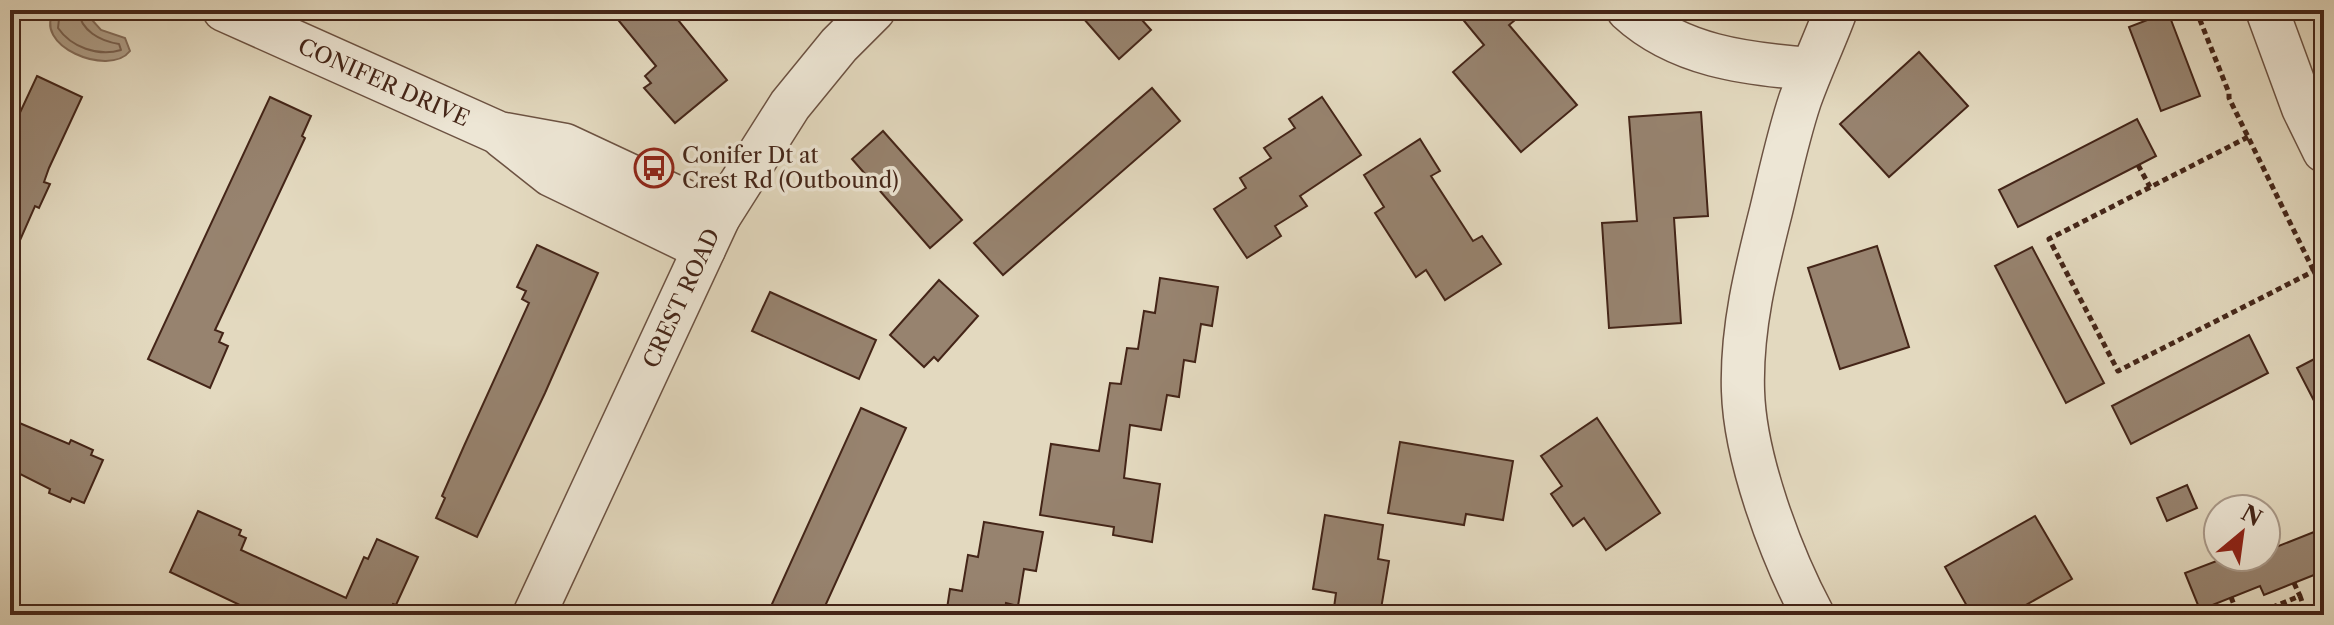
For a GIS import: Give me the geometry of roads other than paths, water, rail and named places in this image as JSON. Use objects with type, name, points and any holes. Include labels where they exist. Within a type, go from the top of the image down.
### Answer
[{"type":"street","name":"CONIFER DRIVE","points":[[224,10],[499,133],[565,145],[712,233]]},
{"type":"street","name":"CREST ROAD","points":[[534,615],[712,233],[790,105],[839,45],[874,10]]},
{"type":"street","points":[[1628,10],[1640,21],[1673,40],[1709,55],[1766,66],[1811,69]]},
{"type":"street","points":[[1813,615],[1797,584],[1758,479],[1746,425],[1743,390],[1751,293],[1783,160],[1811,69],[1836,10]]},
{"type":"street","points":[[2267,10],[2303,108],[2324,151]]},
{"type":"water","points":[[55,10],[83,10],[101,30],[125,38],[130,51],[120,58],[106,61],[75,54],[53,35],[50,23]]},
{"type":"place","name":"Conifer Dt at Crest Rd (Outbound)","points":[[654,168]]}]
